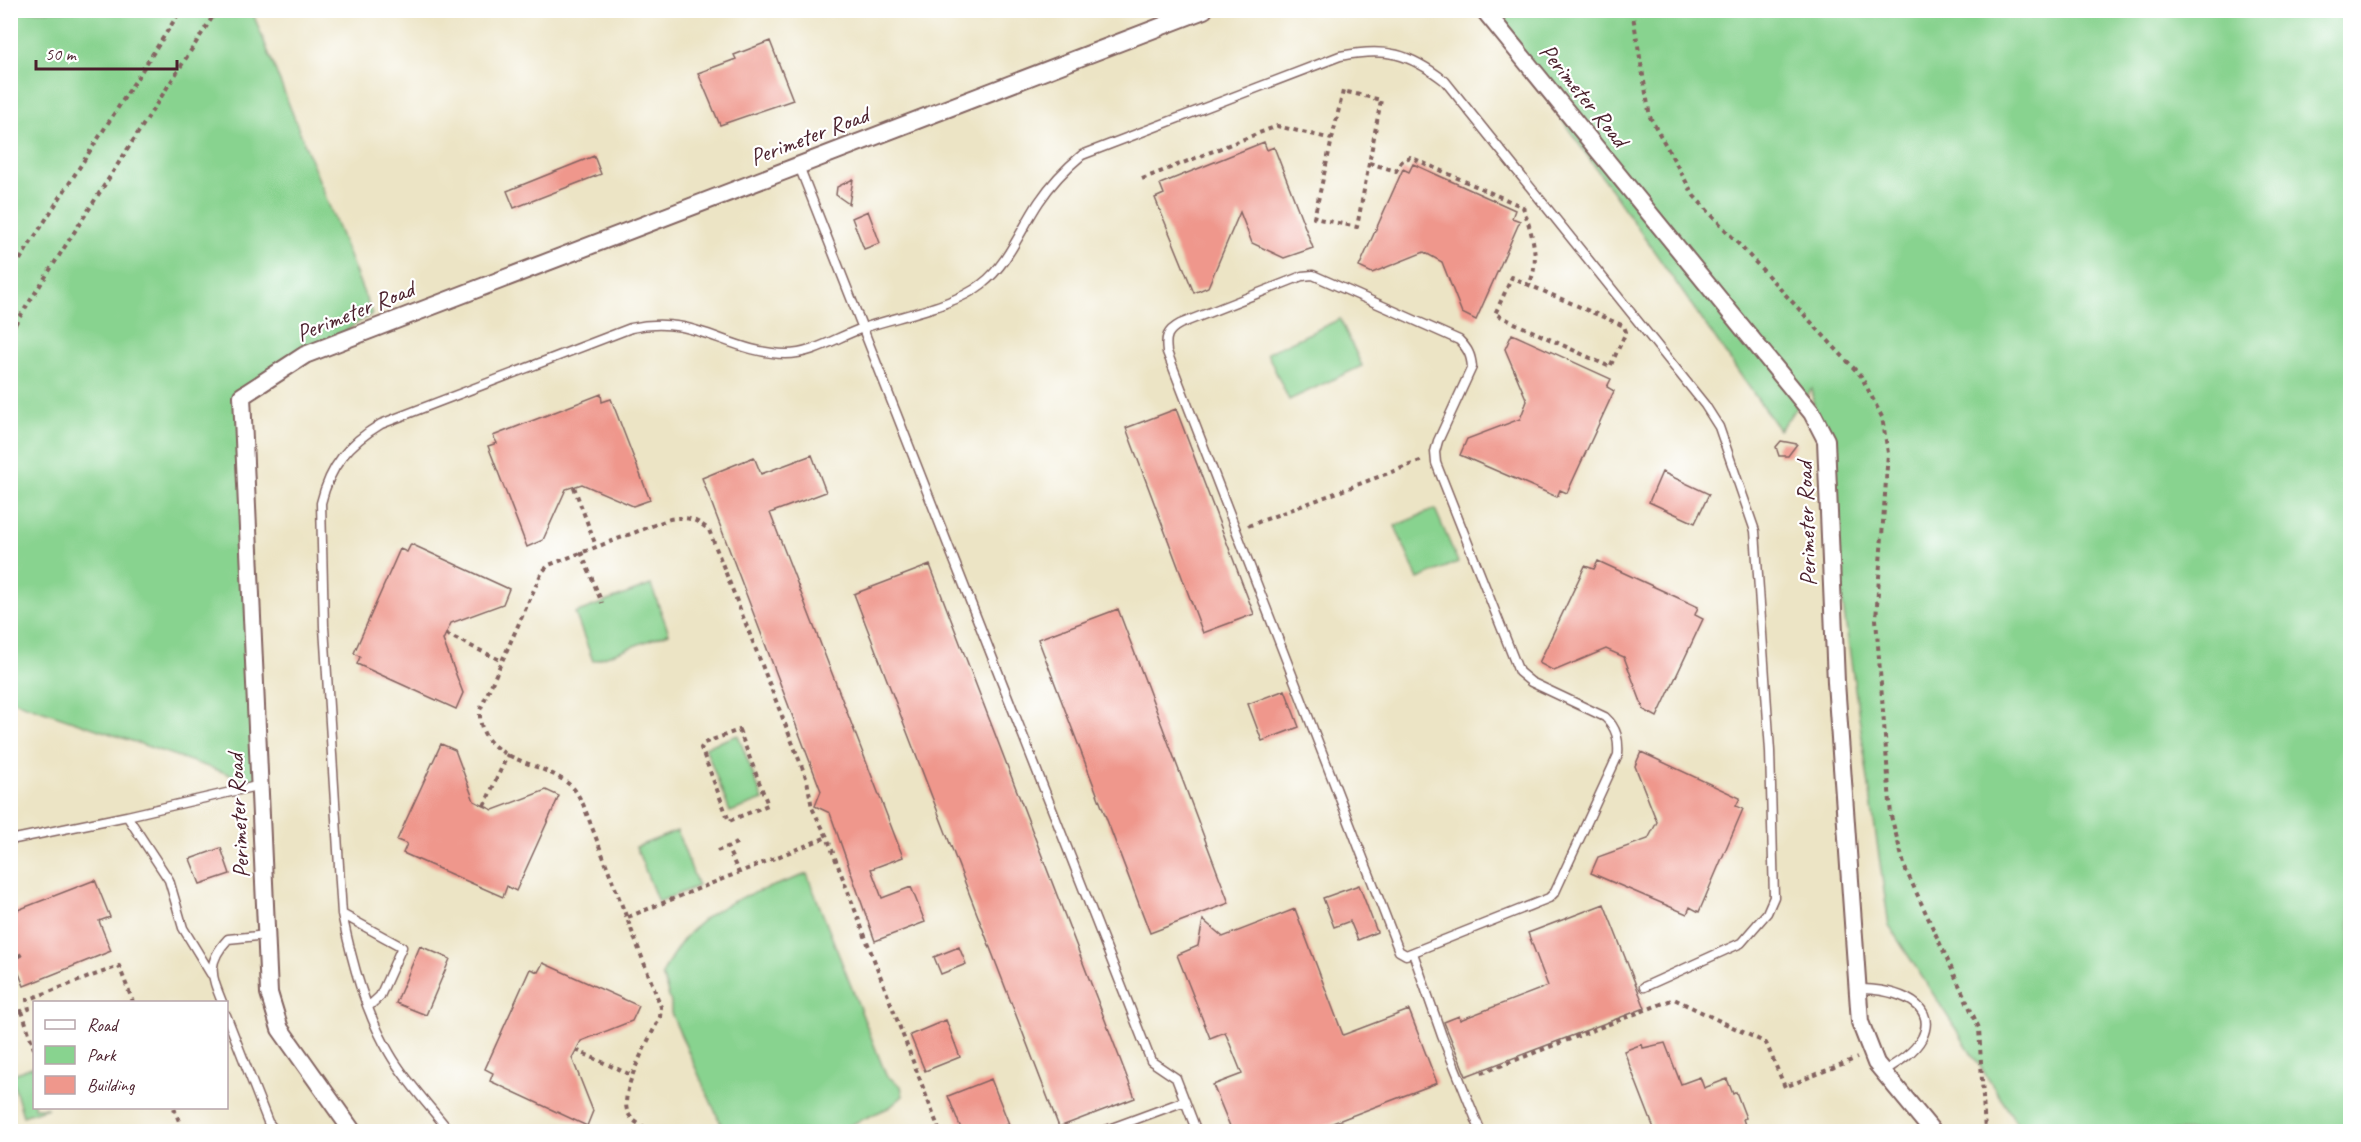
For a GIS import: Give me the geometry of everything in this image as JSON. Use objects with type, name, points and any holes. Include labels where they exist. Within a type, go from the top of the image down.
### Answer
[{"type":"street","name":"Perimeter Road","points":[[347,1129],[280,1029],[269,993],[242,396],[305,355],[1204,10]]},
{"type":"street","name":"Perimeter Road","points":[[1484,10],[1812,413],[1826,440],[1836,682],[1860,1022],[1872,1052],[1884,1071],[1933,1131]]},
{"type":"lane","points":[[450,1131],[391,1057],[368,1007],[351,958],[342,914],[324,627],[321,503],[326,484],[344,453],[359,437],[381,424],[639,326],[678,325],[750,348],[785,354],[806,352],[862,328],[920,312],[981,285],[999,266],[1059,174],[1082,155],[1103,145],[1340,56],[1365,51],[1388,52],[1409,57],[1445,81],[1705,405],[1719,427],[1755,531],[1770,751],[1774,897],[1767,913],[1741,943],[1644,987]]},
{"type":"lane","points":[[799,166],[1151,1061],[1176,1078],[1197,1131]]},
{"type":"lane","points":[[1313,275],[1325,278],[1459,340],[1466,346],[1471,355],[1472,367],[1438,441],[1436,463],[1519,672],[1531,682],[1605,717],[1611,723],[1619,743],[1618,755],[1556,892],[1549,898],[1406,956],[1399,951],[1236,531],[1167,352],[1165,339],[1170,330],[1302,276],[1313,275]]},
{"type":"lane","points":[[10,840],[127,816],[261,784]]},
{"type":"lane","points":[[127,816],[169,880],[183,928],[211,974],[222,1001]]},
{"type":"lane","points":[[342,914],[402,947],[380,996],[368,1007]]},
{"type":"lane","points":[[211,974],[217,952],[228,939],[267,935]]},
{"type":"lane","points":[[1413,952],[1442,1036],[1480,1131]]},
{"type":"lane","points":[[1858,989],[1876,988],[1899,994],[1918,1004],[1926,1021],[1922,1037],[1911,1052],[1884,1071]]},
{"type":"lane","points":[[228,1020],[268,1122],[276,1131]]},
{"type":"lane","points":[[1101,1131],[1185,1101]]},
{"type":"path","points":[[10,275],[181,10]]},
{"type":"path","points":[[10,332],[217,10]]},
{"type":"path","points":[[1343,91],[1381,100],[1357,227],[1314,218],[1332,139],[1343,91]]},
{"type":"path","points":[[1142,179],[1277,126],[1332,139]]},
{"type":"path","points":[[1369,163],[1396,171],[1401,162],[1410,156],[1523,207],[1532,235],[1536,263],[1529,285]]},
{"type":"path","points":[[1512,277],[1529,285],[1624,326],[1626,333],[1610,367],[1495,314],[1512,277]]},
{"type":"path","points":[[1236,531],[1435,455]]},
{"type":"path","points":[[573,487],[596,546]]},
{"type":"path","points":[[654,1131],[636,1122],[629,1114],[626,1104],[633,1076],[660,1017],[661,1006],[628,917],[577,792],[569,783],[488,742],[480,722],[480,710],[542,572],[558,561],[580,552],[683,516],[696,520],[709,530],[807,780],[812,808],[827,837],[939,1130],[929,1131]]},
{"type":"path","points":[[580,552],[602,603]]},
{"type":"path","points":[[446,634],[503,661]]},
{"type":"path","points":[[739,730],[768,805],[729,821],[701,748],[704,743],[739,730]]},
{"type":"path","points":[[484,806],[508,754]]},
{"type":"path","points":[[628,917],[827,837]]},
{"type":"path","points":[[717,851],[737,843]]},
{"type":"path","points":[[728,847],[738,871]]},
{"type":"path","points":[[10,961],[22,954]]},
{"type":"path","points":[[10,1014],[29,1009],[27,1000],[119,966],[133,1001]]},
{"type":"path","points":[[1482,1073],[1674,999],[1766,1043],[1785,1087],[1872,1052]]},
{"type":"path","points":[[22,1011],[33,1046]]},
{"type":"path","points":[[576,1050],[633,1076]]},
{"type":"path","points":[[175,1109],[183,1131]]},
{"type":"green space","points":[[11,11],[252,11],[372,314],[242,396],[261,785],[11,700]]},
{"type":"green space","points":[[1486,11],[2350,11],[2350,1131],[2022,1131],[1889,926],[1812,389],[1779,430]]},
{"type":"green space","points":[[1340,319],[1362,366],[1289,400],[1267,353]]},
{"type":"green space","points":[[1435,509],[1458,562],[1418,579],[1395,526]]},
{"type":"green space","points":[[651,585],[669,633],[593,661],[575,613]]},
{"type":"green space","points":[[738,735],[763,800],[730,812],[705,747]]},
{"type":"green space","points":[[677,831],[698,886],[658,902],[636,847]]},
{"type":"green space","points":[[807,874],[886,1075],[901,1086],[903,1096],[890,1107],[837,1131],[724,1131],[671,1013],[671,1003],[662,975],[689,933],[704,919],[740,898]]},
{"type":"green space","points":[[33,1066],[33,1109],[45,1109],[23,1116],[11,1075]]},
{"type":"building","points":[[770,41],[793,100],[720,125],[698,73],[736,59],[734,55]]},
{"type":"building","points":[[1264,142],[1267,150],[1274,147],[1313,248],[1284,258],[1252,243],[1240,212],[1208,287],[1194,293],[1155,198],[1164,194],[1160,184]]},
{"type":"building","points":[[594,156],[601,174],[514,208],[507,191]]},
{"type":"building","points":[[1413,164],[1515,210],[1512,218],[1520,221],[1476,320],[1462,313],[1442,262],[1424,252],[1372,273],[1359,267],[1403,169],[1409,172]]},
{"type":"building","points":[[853,179],[849,204],[836,195],[837,187]]},
{"type":"building","points":[[868,211],[880,243],[864,249],[852,218]]},
{"type":"building","points":[[1512,334],[1611,379],[1607,387],[1614,391],[1567,493],[1560,490],[1557,497],[1460,455],[1467,439],[1520,419],[1527,401],[1505,349]]},
{"type":"building","points":[[601,394],[602,402],[611,399],[650,500],[633,506],[582,484],[566,489],[543,540],[527,547],[488,446],[497,443],[493,436]]},
{"type":"building","points":[[1176,409],[1254,614],[1203,633],[1126,428]]},
{"type":"building","points":[[1781,441],[1797,444],[1788,456],[1779,456],[1776,447]]},
{"type":"building","points":[[812,455],[826,492],[770,513],[903,857],[871,869],[882,898],[911,887],[925,922],[875,941],[830,813],[815,806],[821,791],[702,478],[754,457],[761,474]]},
{"type":"building","points":[[1662,472],[1709,494],[1695,523],[1649,502]]},
{"type":"building","points":[[411,544],[509,589],[503,604],[451,623],[443,640],[463,693],[456,709],[357,664],[360,657],[354,653],[400,549],[407,552]]},
{"type":"building","points":[[1598,561],[1698,607],[1695,615],[1703,619],[1657,717],[1644,710],[1624,657],[1606,649],[1554,671],[1539,663],[1585,566],[1594,569]]},
{"type":"building","points":[[930,565],[1135,1098],[1059,1127],[854,594]]},
{"type":"building","points":[[1118,609],[1229,903],[1150,933],[1038,639]]},
{"type":"building","points":[[1285,690],[1299,727],[1262,741],[1248,704]]},
{"type":"building","points":[[441,744],[455,750],[474,801],[493,810],[546,790],[559,796],[516,891],[507,886],[503,897],[403,853],[407,844],[397,840]]},
{"type":"building","points":[[1641,752],[1740,798],[1736,806],[1743,809],[1699,912],[1690,907],[1687,914],[1591,873],[1598,857],[1648,839],[1657,822],[1635,766]]},
{"type":"building","points":[[221,848],[230,874],[200,884],[190,859]]},
{"type":"building","points":[[95,880],[110,917],[99,921],[111,951],[24,986],[10,951],[10,913]]},
{"type":"building","points":[[1359,885],[1377,932],[1358,940],[1350,921],[1334,927],[1323,898]]},
{"type":"building","points":[[1604,904],[1645,1008],[1466,1076],[1444,1022],[1459,1016],[1460,1020],[1548,986],[1528,933]]},
{"type":"building","points":[[1295,909],[1343,1035],[1409,1010],[1437,1083],[1312,1131],[1232,1131],[1213,1085],[1242,1074],[1225,1032],[1210,1038],[1177,955],[1198,946],[1203,920],[1223,937]]},
{"type":"building","points":[[420,946],[450,959],[426,1015],[396,1003]]},
{"type":"building","points":[[959,947],[966,964],[941,974],[934,957]]},
{"type":"building","points":[[543,963],[639,1006],[632,1021],[581,1041],[572,1058],[593,1111],[587,1126],[490,1081],[493,1073],[485,1069],[530,969],[538,972]]},
{"type":"building","points":[[946,1020],[960,1057],[925,1071],[910,1035]]},
{"type":"building","points":[[1665,1043],[1681,1084],[1700,1077],[1704,1088],[1727,1079],[1733,1094],[1736,1092],[1746,1118],[1743,1119],[1747,1131],[1655,1131],[1624,1051],[1642,1044],[1643,1048]]},
{"type":"building","points":[[991,1079],[1009,1124],[990,1131],[962,1131],[948,1096]]}]
